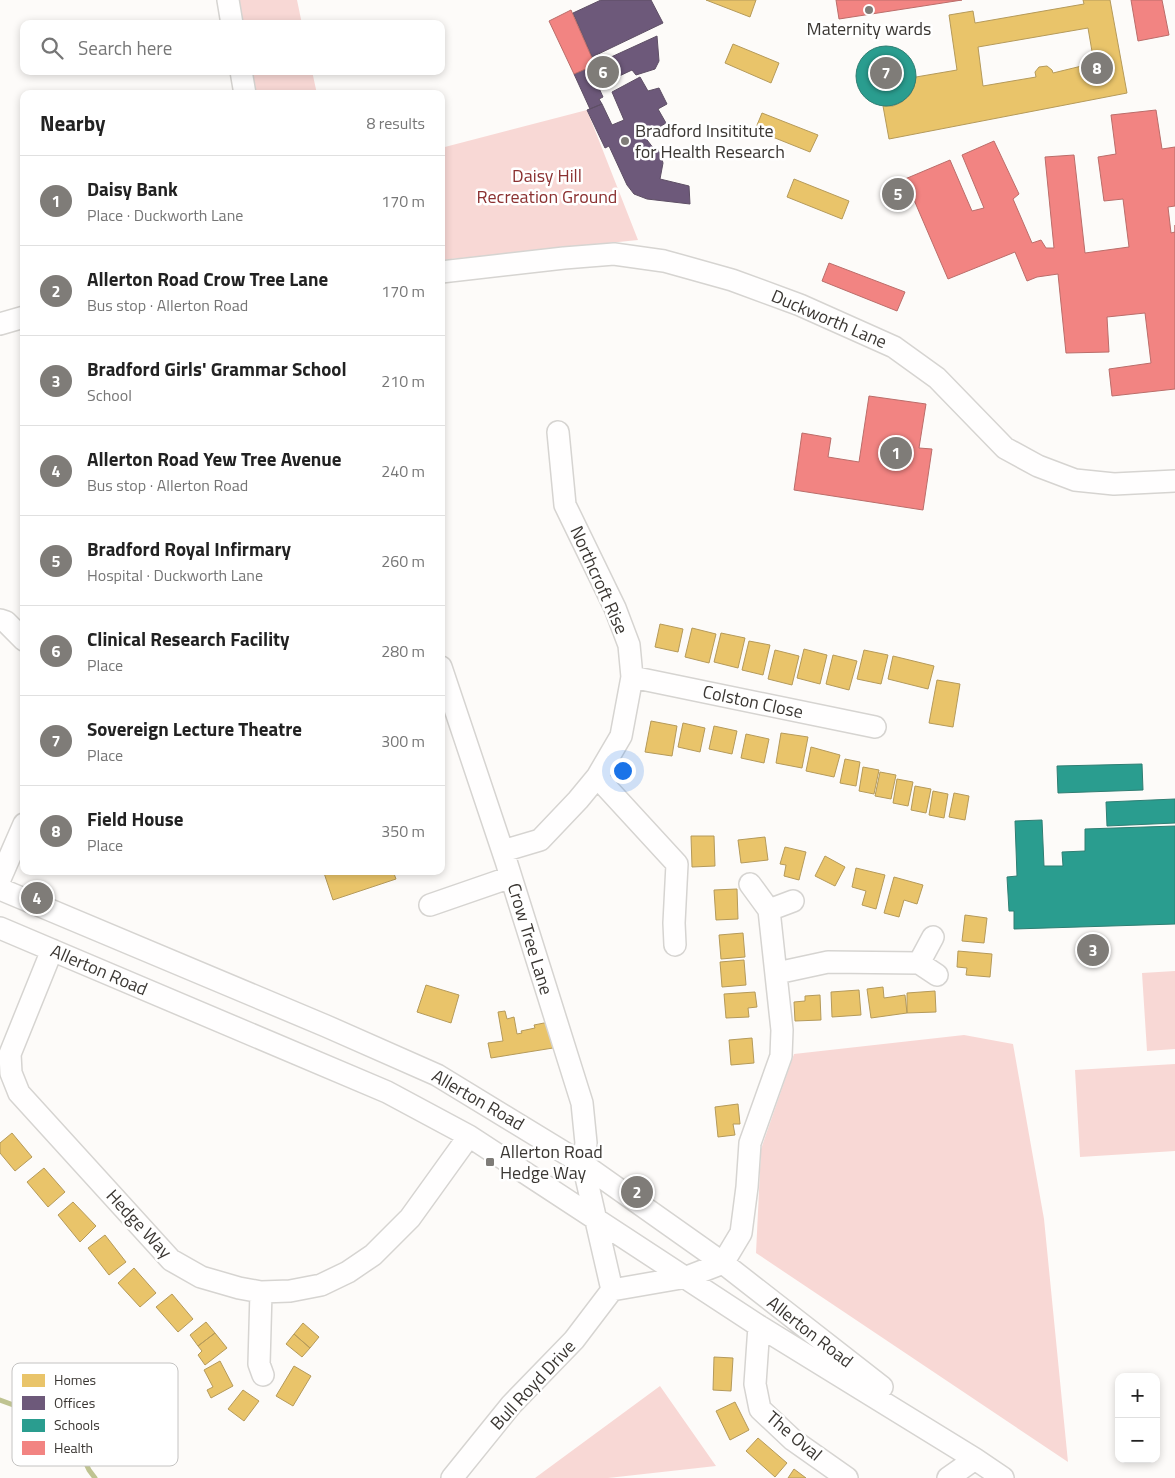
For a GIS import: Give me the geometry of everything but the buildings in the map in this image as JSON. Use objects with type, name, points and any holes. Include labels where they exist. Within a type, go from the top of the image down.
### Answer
[{"type":"street","points":[[228,0],[231,20]]},
{"type":"street","points":[[242,75],[244,90]]},
{"type":"street","name":"Duckworth Lane","points":[[445,272],[614,254],[664,261],[732,280],[800,305],[894,347],[937,378],[1005,448],[1038,466],[1075,480],[1114,484],[1175,481]]},
{"type":"street","points":[[0,324],[20,318]]},
{"type":"street","name":"Northcroft Rise","points":[[503,851],[540,840],[597,777],[621,736],[632,678],[629,645],[615,608],[565,505],[558,432]]},
{"type":"street","points":[[0,620],[6,622],[20,636]]},
{"type":"street","name":"Colston Close","points":[[632,678],[875,727]]},
{"type":"street","name":"Crow Tree Lane","points":[[445,679],[503,851],[582,1102],[586,1143],[583,1164],[595,1217]]},
{"type":"street","points":[[597,777],[677,864],[674,923],[675,945]]},
{"type":"street","points":[[0,879],[20,833]]},
{"type":"street","points":[[430,904],[511,877]]},
{"type":"street","points":[[595,1217],[612,1290],[687,1277],[723,1263],[741,1233],[750,1143],[781,1056],[782,1030],[769,910],[750,884]]},
{"type":"street","name":"Allerton Road","points":[[0,889],[326,1026],[437,1075],[583,1164],[723,1263],[975,1459]]},
{"type":"street","points":[[769,910],[793,901]]},
{"type":"street","name":"Allerton Road","points":[[0,928],[387,1092],[469,1136],[687,1277],[759,1326],[1003,1478]]},
{"type":"street","points":[[918,963],[933,937]]},
{"type":"street","name":"Hedge Way","points":[[52,950],[10,1054],[11,1073],[19,1093],[171,1260],[201,1277],[261,1292],[290,1291],[321,1285],[348,1272],[373,1255],[410,1218],[469,1136]]},
{"type":"street","points":[[776,973],[828,962],[918,963],[937,975]]},
{"type":"street","name":"Bull Royd Drive","points":[[452,1478],[511,1404],[574,1340],[612,1290]]},
{"type":"street","points":[[261,1292],[259,1364],[263,1375]]},
{"type":"street","name":"The Oval","points":[[759,1326],[755,1384],[760,1409],[793,1440],[846,1478]]},
{"type":"street","points":[[948,1478],[975,1459]]},
{"type":"green space","points":[[236,0],[297,0],[301,20],[240,20]]},
{"type":"green space","points":[[250,75],[313,75],[316,90],[252,90]]},
{"type":"green space","name":"Daisy Hill Recreation Ground","points":[[587,110],[638,240],[445,260],[445,147]]},
{"type":"green space","points":[[1175,971],[1175,1049],[1147,1051],[1142,973]]},
{"type":"green space","points":[[964,1035],[1013,1044],[1044,1219],[1068,1462],[756,1253],[761,1149],[794,1054]]},
{"type":"green space","points":[[1175,1064],[1175,1151],[1080,1157],[1075,1070]]},
{"type":"green space","points":[[660,1386],[716,1466],[608,1478],[535,1478]]},
{"type":"waterway","points":[[0,1400],[12,1404]]},
{"type":"waterway","points":[[87,1466],[95,1478]]},
{"type":"place","name":"Maternity wards","points":[[869,10]]},
{"type":"place","name":"Field House","points":[[1097,68]]},
{"type":"place","name":"Clinical Research Facility","points":[[603,72]]},
{"type":"place","name":"Sovereign Lecture Theatre","points":[[886,73]]},
{"type":"place","name":"Bradford Insititute for Health Research","points":[[625,141]]},
{"type":"place","name":"Bradford Royal Infirmary","points":[[898,194]]},
{"type":"place","name":"Daisy Bank","points":[[896,453]]},
{"type":"place","name":"Allerton Road Yew Tree Avenue","points":[[37,898]]},
{"type":"place","name":"Bradford Girls' Grammar School","points":[[1093,950]]},
{"type":"place","name":"Allerton Road Hedge Way","points":[[490,1162]]},
{"type":"place","name":"Allerton Road Crow Tree Lane","points":[[637,1192]]}]
